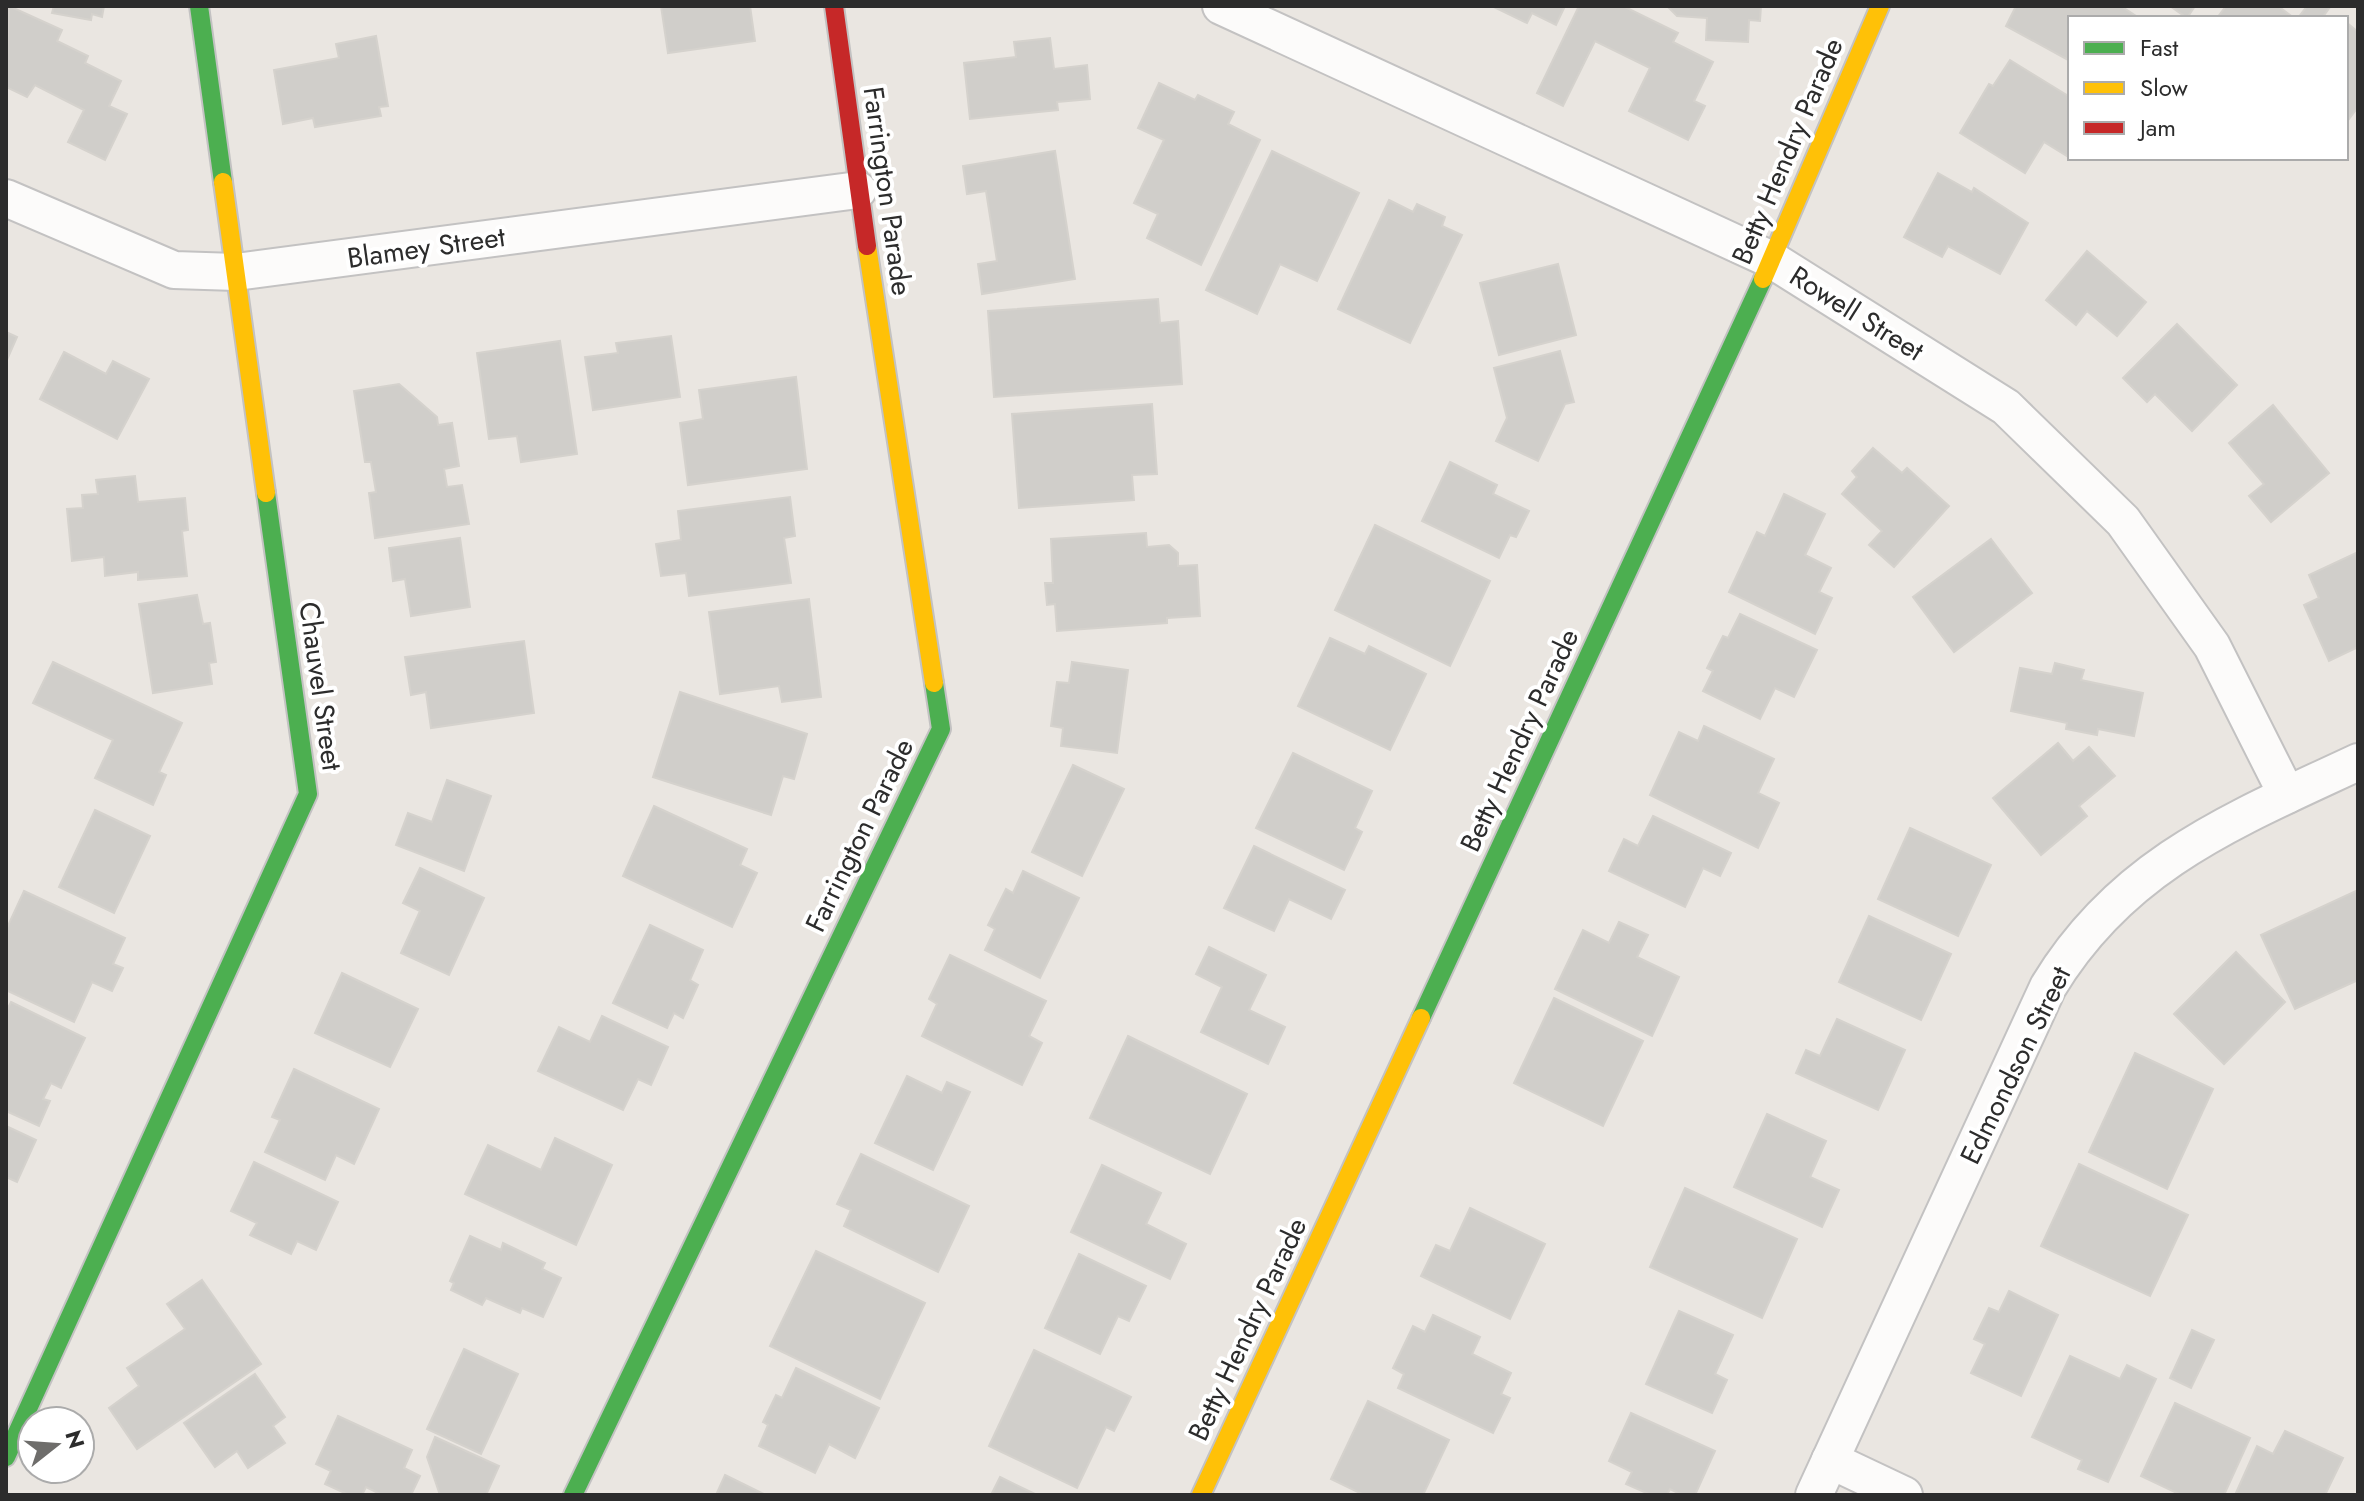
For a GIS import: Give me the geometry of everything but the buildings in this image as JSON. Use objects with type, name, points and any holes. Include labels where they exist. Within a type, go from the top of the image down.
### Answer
[{"type":"street","name":"Chauvel Street","points":[[6,1457],[308,794],[199,6]]},
{"type":"street","name":"Farrington Parade","points":[[573,1495],[941,729],[858,190],[834,6]]},
{"type":"street","name":"Rowell Street","points":[[1221,6],[1772,260],[2006,407],[2123,521],[2212,646],[2287,795]]},
{"type":"street","name":"Betty Hendry Parade","points":[[1201,1495],[1772,260],[1880,6]]},
{"type":"street","name":"Blamey Street","points":[[6,198],[174,270],[236,272],[858,190]]},
{"type":"street","name":"Edmondson Street","points":[[1814,1495],[2048,987],[2069,952],[2098,918],[2162,862],[2287,795],[2358,762]]},
{"type":"street","points":[[1830,1460],[1904,1495]]},
{"type":"traffic: fast","points":[[199,6],[223,182]]},
{"type":"traffic: fast","points":[[1421,1018],[1763,279]]},
{"type":"traffic: fast","points":[[6,1457],[308,794],[266,493]]},
{"type":"traffic: fast","points":[[573,1495],[941,729],[934,683]]},
{"type":"traffic: slow","points":[[1763,279],[1880,6]]},
{"type":"traffic: slow","points":[[223,182],[266,493]]},
{"type":"traffic: slow","points":[[867,246],[934,683]]},
{"type":"traffic: slow","points":[[1201,1495],[1421,1018]]},
{"type":"traffic: jam","points":[[834,6],[867,246]]}]
